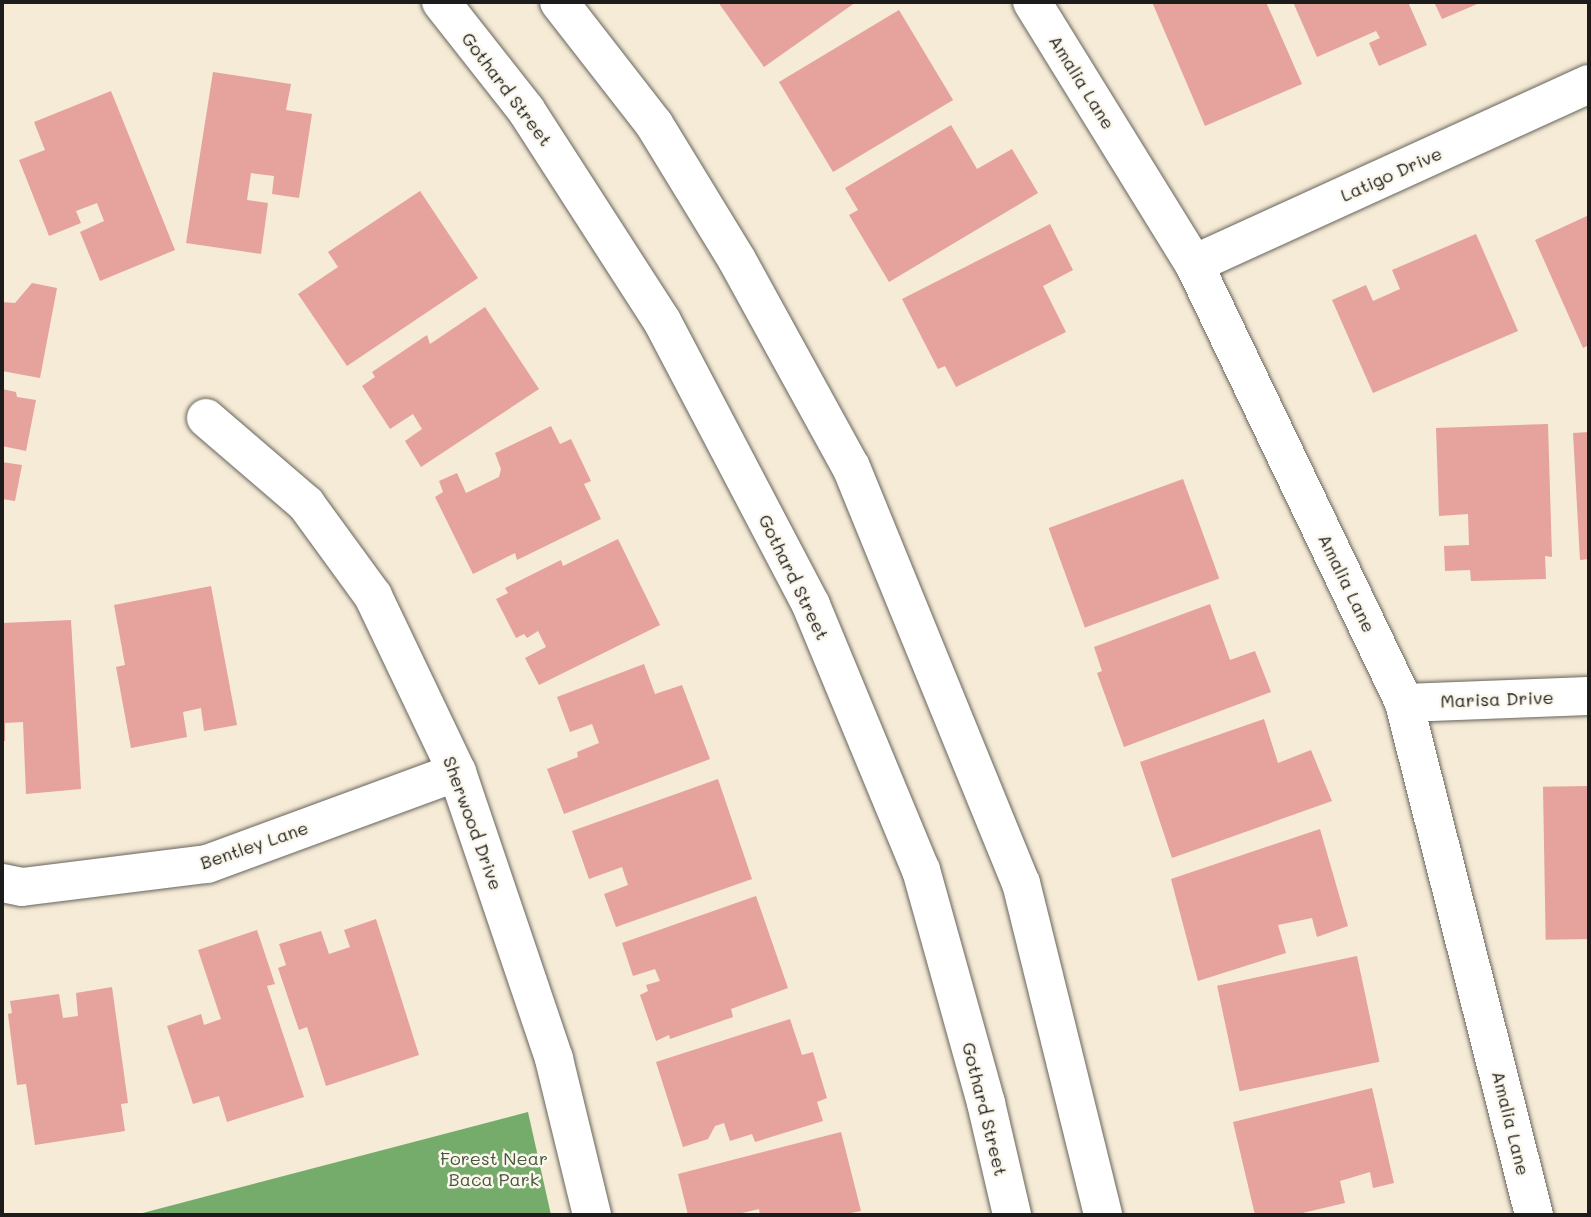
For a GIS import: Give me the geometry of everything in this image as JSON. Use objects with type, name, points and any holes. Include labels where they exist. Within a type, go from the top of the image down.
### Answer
[{"type":"street","name":"Gothard Street","points":[[441,2],[526,110],[662,321],[811,605],[921,870],[986,1103],[1012,1215]]},
{"type":"street","points":[[559,2],[654,124],[737,260],[851,467],[1021,883],[1103,1215]]},
{"type":"street","name":"Amalia Lane","points":[[1032,2],[1194,264],[1404,703],[1534,1215]]},
{"type":"street","name":"Latigo Drive","points":[[1194,264],[1589,84]]},
{"type":"street","name":"Sherwood Drive","points":[[206,418],[306,504],[373,596],[457,772],[554,1059],[592,1215]]},
{"type":"street","name":"Marisa Drive","points":[[1404,703],[1589,696]]},
{"type":"street","name":"Bentley Lane","points":[[2,883],[22,887],[206,864],[457,772]]},
{"type":"green space","name":"Forest Near Baca Park","points":[[528,1112],[551,1215],[135,1215]]},
{"type":"building","points":[[718,2],[856,2],[764,67]]},
{"type":"building","points":[[1152,2],[1266,2],[1302,84],[1205,126]]},
{"type":"building","points":[[1293,2],[1408,2],[1427,45],[1379,66],[1369,43],[1380,38],[1376,31],[1317,57]]},
{"type":"building","points":[[1434,2],[1482,2],[1442,19]]},
{"type":"building","points":[[899,10],[953,100],[833,172],[779,82]]},
{"type":"building","points":[[213,72],[291,84],[286,110],[312,114],[299,198],[272,194],[274,176],[251,173],[247,200],[268,203],[261,254],[186,243]]},
{"type":"building","points":[[111,91],[175,250],[100,281],[80,232],[104,221],[97,203],[76,211],[81,223],[49,236],[19,160],[45,150],[34,122]]},
{"type":"building","points":[[951,125],[977,169],[1012,149],[1038,193],[889,282],[849,215],[858,210],[845,188]]},
{"type":"building","points":[[420,191],[478,278],[347,366],[298,294],[338,267],[328,252]]},
{"type":"building","points":[[1589,215],[1589,345],[1583,348],[1535,240]]},
{"type":"building","points":[[1050,224],[1073,270],[1043,286],[1066,332],[956,387],[945,366],[938,369],[902,299]]},
{"type":"building","points":[[1476,234],[1518,331],[1373,393],[1332,300],[1366,285],[1373,301],[1400,289],[1392,270]]},
{"type":"building","points":[[32,283],[57,288],[40,378],[2,371],[2,302],[15,303]]},
{"type":"building","points":[[485,307],[539,389],[421,467],[405,441],[422,429],[413,414],[390,429],[362,386],[375,377],[372,372],[427,335],[430,344]]},
{"type":"building","points":[[2,389],[16,392],[17,397],[36,400],[26,451],[2,446]]},
{"type":"building","points":[[1548,424],[1552,557],[1545,556],[1546,579],[1471,581],[1470,570],[1445,571],[1444,546],[1469,545],[1468,514],[1439,516],[1436,428]]},
{"type":"building","points":[[551,426],[560,444],[571,439],[591,481],[584,484],[601,519],[517,560],[515,553],[473,574],[435,497],[443,492],[439,481],[457,473],[466,493],[499,477],[501,469],[495,453]]},
{"type":"building","points":[[1589,432],[1589,559],[1580,560],[1573,433]]},
{"type":"building","points":[[2,462],[22,465],[15,501],[2,499]]},
{"type":"building","points":[[1183,479],[1219,579],[1085,628],[1049,528]]},
{"type":"building","points":[[618,539],[660,625],[539,685],[525,658],[546,647],[538,631],[527,638],[524,634],[516,638],[496,599],[508,593],[505,588],[561,560],[563,566]]},
{"type":"building","points":[[211,586],[237,725],[204,731],[201,708],[183,712],[187,737],[131,748],[116,667],[125,665],[114,605]]},
{"type":"building","points":[[1210,604],[1230,660],[1255,651],[1271,692],[1124,747],[1097,673],[1102,671],[1094,647]]},
{"type":"building","points":[[71,620],[81,789],[26,794],[23,722],[5,723],[5,741],[2,741],[2,623]]},
{"type":"building","points":[[644,664],[655,694],[682,685],[710,759],[564,814],[547,769],[578,757],[577,752],[599,743],[592,724],[570,732],[557,697]]},
{"type":"building","points":[[1264,719],[1278,763],[1311,750],[1332,801],[1172,858],[1140,762]]},
{"type":"building","points":[[718,779],[752,879],[616,927],[604,894],[628,885],[622,867],[589,879],[572,831]]},
{"type":"building","points":[[1587,786],[1589,939],[1546,940],[1543,787]]},
{"type":"building","points":[[1320,829],[1348,926],[1317,937],[1312,918],[1278,925],[1286,953],[1198,981],[1171,879]]},
{"type":"building","points":[[756,896],[788,988],[731,1009],[733,1017],[670,1039],[669,1035],[656,1041],[640,995],[648,991],[646,985],[660,981],[655,969],[633,976],[622,943]]},
{"type":"building","points":[[376,919],[419,1055],[326,1086],[307,1027],[299,1030],[278,968],[286,965],[279,944],[321,931],[329,954],[350,947],[344,930]]},
{"type":"building","points":[[257,930],[275,984],[267,986],[304,1097],[227,1122],[219,1096],[193,1104],[167,1026],[201,1014],[204,1025],[221,1019],[198,950]]},
{"type":"building","points":[[1357,956],[1379,1062],[1240,1091],[1217,986]]},
{"type":"building","points":[[112,987],[128,1103],[121,1104],[125,1131],[35,1145],[26,1084],[17,1085],[8,1014],[12,1013],[10,1001],[59,994],[63,1018],[78,1016],[76,993]]},
{"type":"building","points":[[790,1019],[802,1055],[813,1052],[827,1098],[817,1102],[823,1121],[755,1142],[752,1134],[730,1141],[724,1123],[715,1126],[708,1139],[683,1147],[656,1062]]},
{"type":"building","points":[[1372,1088],[1394,1183],[1373,1188],[1370,1172],[1340,1181],[1345,1203],[1294,1215],[1255,1215],[1233,1122]]},
{"type":"building","points":[[841,1132],[861,1211],[841,1215],[760,1215],[759,1209],[734,1215],[688,1215],[678,1174]]}]
